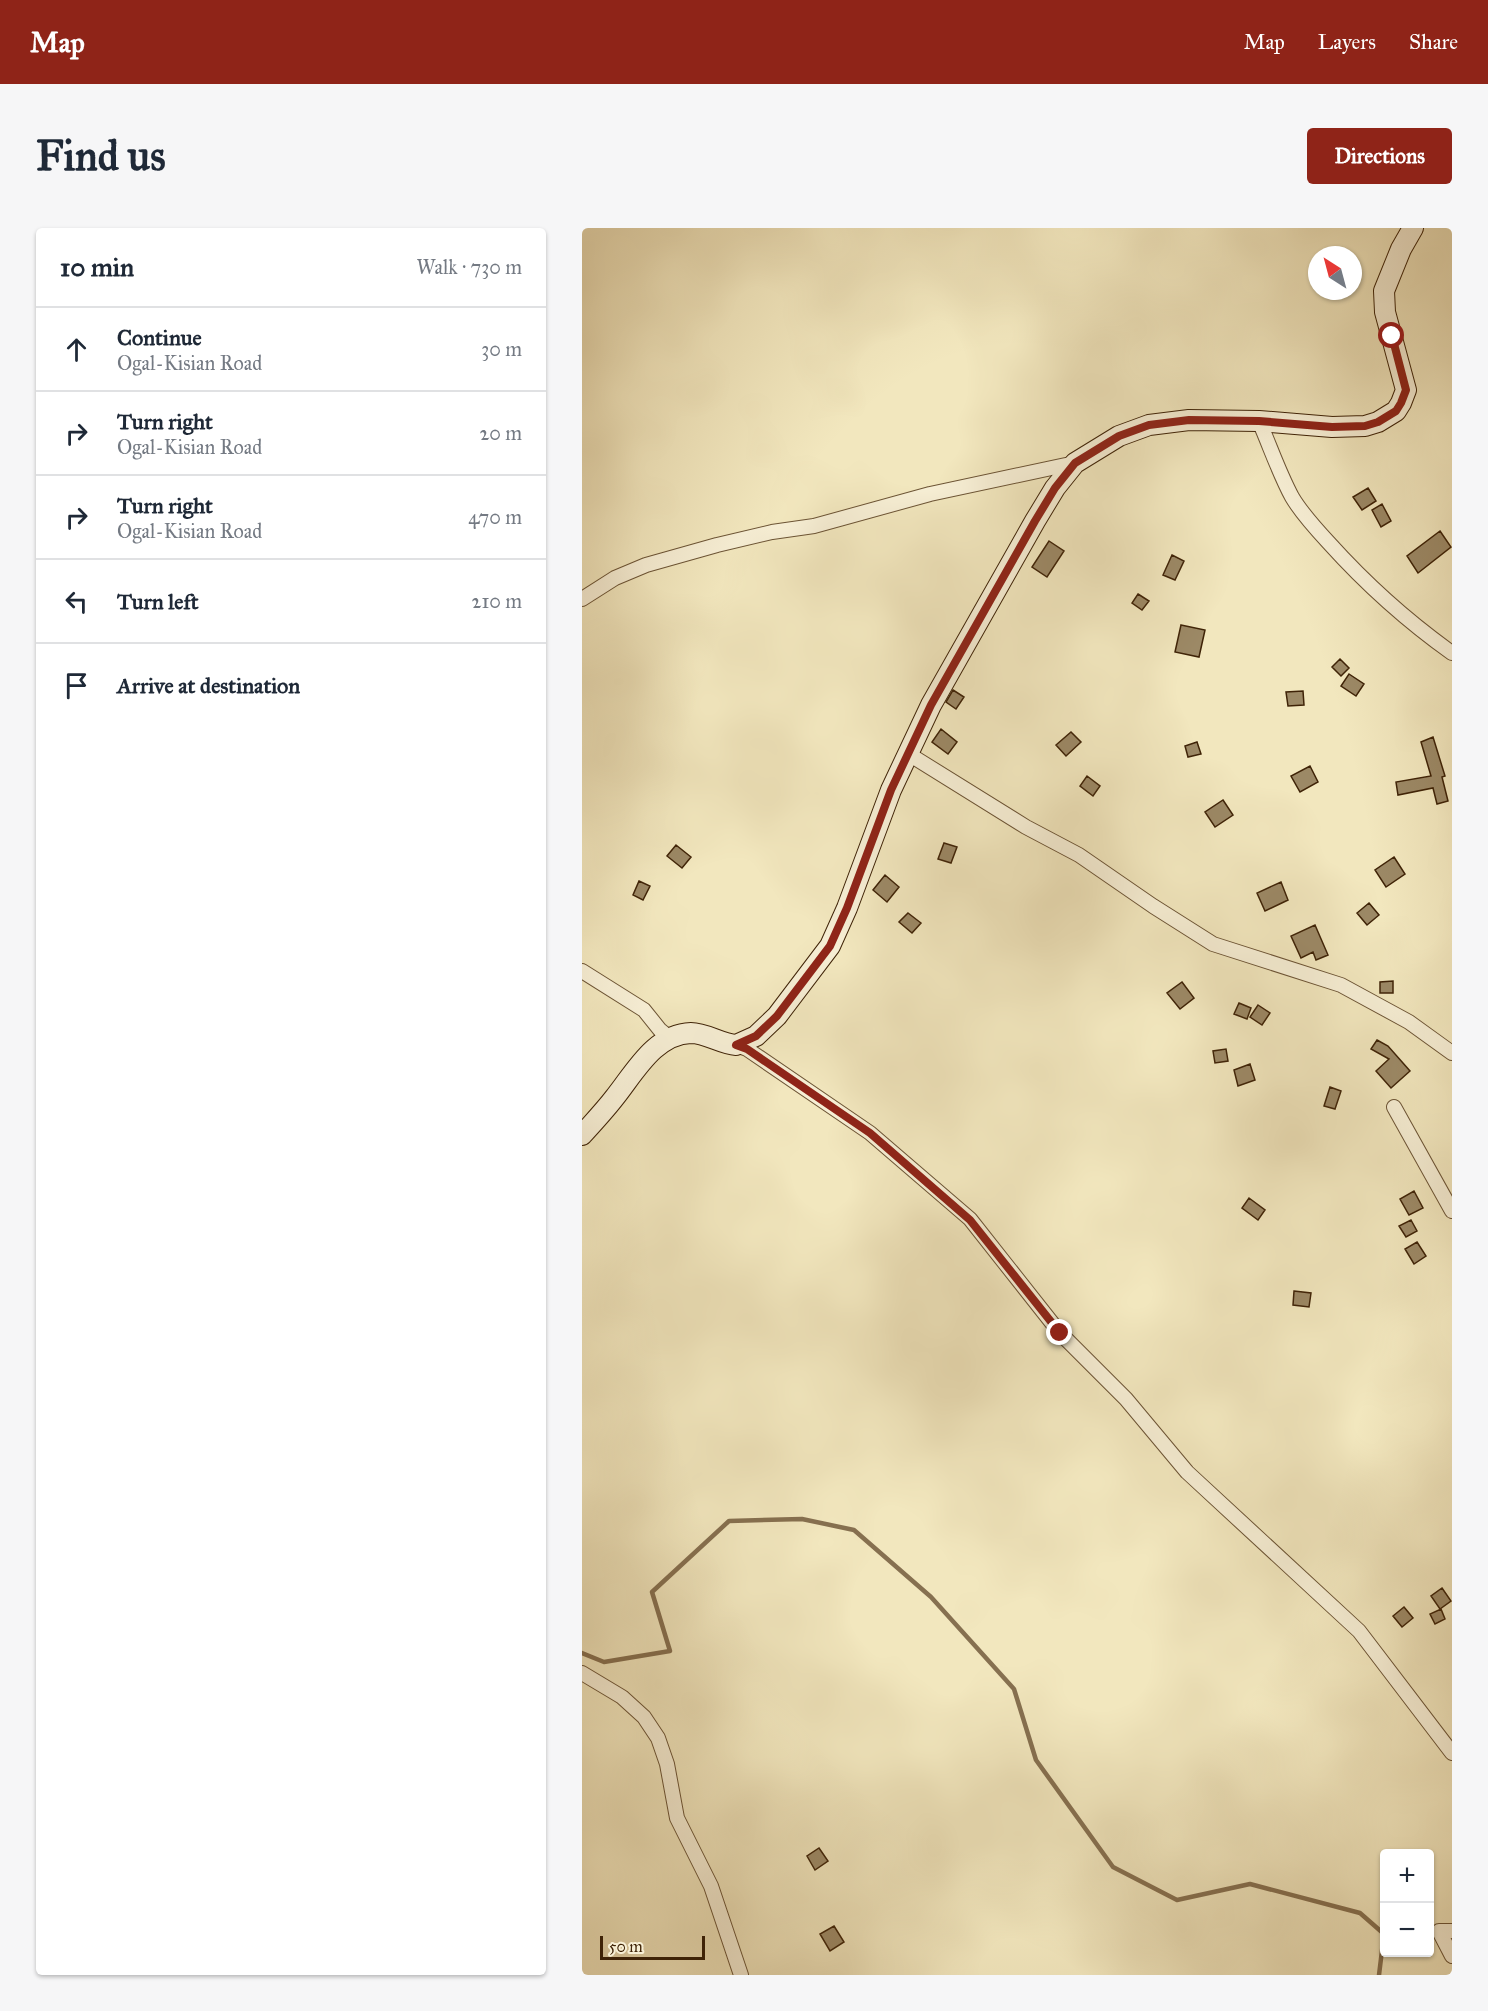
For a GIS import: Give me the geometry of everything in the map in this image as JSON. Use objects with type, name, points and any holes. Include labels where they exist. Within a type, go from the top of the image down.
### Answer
[{"type":"main road","points":[[582,1136],[646,1057],[660,1045],[680,1034],[694,1033],[736,1045],[756,1036],[777,1016],[830,946],[907,753],[931,705],[1000,580],[1055,488],[1075,463],[1119,436],[1149,425],[1189,420],[1259,421],[1332,427],[1365,426],[1378,422],[1396,411],[1406,390],[1385,312],[1384,291],[1394,264],[1413,228]]},
{"type":"street","points":[[1259,421],[1292,497],[1311,523],[1340,555],[1391,604],[1452,653]]},
{"type":"street","points":[[582,599],[615,578],[646,565],[717,545],[772,532],[814,526],[930,494],[1075,463]]},
{"type":"street","points":[[907,753],[1026,827],[1079,855],[1213,944],[1341,985],[1409,1022],[1452,1053]]},
{"type":"street","points":[[582,971],[644,1010],[660,1030],[671,1039]]},
{"type":"street","points":[[736,1045],[747,1049],[870,1133],[970,1220],[1060,1333],[1126,1399],[1187,1472],[1359,1631],[1452,1753]]},
{"type":"street","points":[[1394,1107],[1452,1211]]},
{"type":"street","points":[[582,1673],[622,1697],[644,1717],[658,1738],[667,1764],[677,1818],[711,1886],[741,1975]]},
{"type":"street","points":[[1452,1931],[1439,1931],[1452,1956]]},
{"type":"building","points":[[1368,488],[1376,501],[1362,510],[1353,497]]},
{"type":"building","points":[[1382,504],[1391,521],[1381,527],[1372,510]]},
{"type":"building","points":[[1440,531],[1451,547],[1418,573],[1407,556]]},
{"type":"building","points":[[1049,541],[1064,551],[1047,577],[1032,567]]},
{"type":"building","points":[[1172,555],[1184,561],[1175,580],[1163,575]]},
{"type":"building","points":[[1138,594],[1149,601],[1142,610],[1132,603]]},
{"type":"building","points":[[1181,625],[1205,630],[1199,657],[1175,652]]},
{"type":"building","points":[[1340,659],[1349,668],[1341,676],[1332,667]]},
{"type":"building","points":[[1349,674],[1364,684],[1356,696],[1341,686]]},
{"type":"building","points":[[953,690],[964,697],[956,709],[946,702]]},
{"type":"building","points":[[1303,691],[1304,705],[1288,706],[1286,692]]},
{"type":"building","points":[[941,729],[957,742],[948,754],[932,742]]},
{"type":"building","points":[[1071,732],[1081,742],[1066,756],[1056,745]]},
{"type":"building","points":[[1433,737],[1445,776],[1442,777],[1448,801],[1437,804],[1433,788],[1398,795],[1396,782],[1431,776],[1421,742]]},
{"type":"building","points":[[1197,742],[1201,754],[1188,757],[1185,746]]},
{"type":"building","points":[[1310,766],[1318,782],[1300,792],[1291,776]]},
{"type":"building","points":[[1087,776],[1100,786],[1093,796],[1080,786]]},
{"type":"building","points":[[1223,800],[1233,815],[1215,827],[1205,812]]},
{"type":"building","points":[[944,843],[957,847],[951,863],[938,859]]},
{"type":"building","points":[[676,845],[691,857],[682,868],[667,856]]},
{"type":"building","points":[[1394,857],[1405,874],[1386,887],[1375,870]]},
{"type":"building","points":[[885,875],[899,887],[887,902],[873,890]]},
{"type":"building","points":[[639,881],[650,886],[643,900],[633,895]]},
{"type":"building","points":[[1281,882],[1288,900],[1265,911],[1257,893]]},
{"type":"building","points":[[1369,903],[1379,915],[1367,925],[1357,913]]},
{"type":"building","points":[[908,913],[921,923],[912,933],[899,922]]},
{"type":"building","points":[[1315,925],[1328,955],[1316,960],[1313,952],[1301,958],[1291,936]]},
{"type":"building","points":[[1393,981],[1393,993],[1380,993],[1380,982]]},
{"type":"building","points":[[1182,982],[1194,998],[1180,1009],[1167,993]]},
{"type":"building","points":[[1239,1003],[1251,1008],[1247,1019],[1234,1014]]},
{"type":"building","points":[[1258,1005],[1270,1013],[1262,1025],[1250,1017]]},
{"type":"building","points":[[1377,1040],[1388,1046],[1410,1071],[1391,1088],[1376,1071],[1389,1059],[1371,1049]]},
{"type":"building","points":[[1226,1049],[1228,1061],[1215,1063],[1213,1051]]},
{"type":"building","points":[[1250,1064],[1255,1080],[1238,1086],[1234,1070]]},
{"type":"building","points":[[1330,1087],[1341,1091],[1335,1109],[1324,1106]]},
{"type":"building","points":[[1414,1191],[1423,1208],[1409,1215],[1400,1199]]},
{"type":"building","points":[[1249,1198],[1265,1210],[1258,1220],[1242,1208]]},
{"type":"building","points":[[1411,1220],[1417,1231],[1406,1237],[1399,1226]]},
{"type":"building","points":[[1417,1242],[1426,1256],[1414,1264],[1405,1249]]},
{"type":"building","points":[[1294,1291],[1311,1293],[1309,1307],[1293,1305]]},
{"type":"building","points":[[1442,1588],[1451,1601],[1440,1609],[1431,1596]]},
{"type":"building","points":[[1404,1607],[1413,1618],[1402,1627],[1393,1616]]},
{"type":"building","points":[[1441,1609],[1445,1619],[1435,1624],[1430,1614]]},
{"type":"building","points":[[819,1848],[828,1861],[815,1870],[807,1856]]},
{"type":"building","points":[[834,1926],[844,1942],[830,1951],[820,1934]]},
{"type":"waterway","points":[[582,1653],[604,1662],[670,1651],[652,1592],[729,1521],[802,1519],[854,1530],[931,1597],[1014,1689],[1036,1760],[1113,1867],[1177,1900],[1250,1884],[1360,1913],[1384,1934],[1379,1975]]},
{"type":"route","points":[[1060,1333],[970,1220],[870,1133],[747,1049],[736,1045],[756,1036],[777,1016],[830,946],[847,908],[891,790],[931,705],[1035,521],[1055,488],[1075,463],[1119,436],[1149,425],[1189,420],[1259,421],[1332,427],[1365,426],[1378,422],[1396,411],[1406,390],[1392,336]]}]
